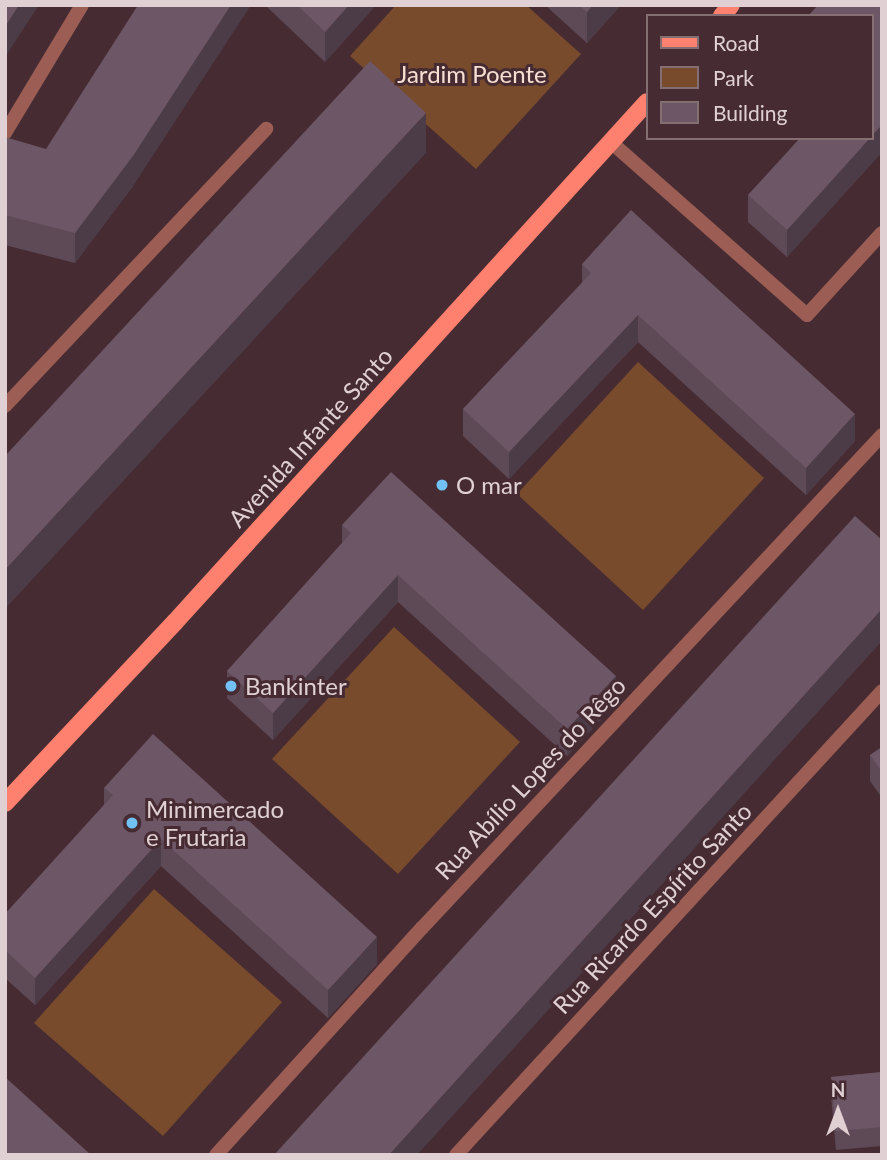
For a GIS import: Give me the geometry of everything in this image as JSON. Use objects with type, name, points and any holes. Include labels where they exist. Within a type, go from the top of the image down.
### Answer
[{"type":"main road","name":"Avenida Infante Santo","points":[[5,803],[175,622],[646,103]]},
{"type":"street","points":[[5,132],[82,5]]},
{"type":"street","points":[[5,406],[265,129]]},
{"type":"street","points":[[612,143],[807,315],[882,233]]},
{"type":"street","name":"Rua Abílio Lopes do Rêgo","points":[[216,1155],[422,928],[882,435]]},
{"type":"street","name":"Rua Ricardo Espírito Santo","points":[[456,1155],[882,691]]},
{"type":"green space","name":"Jardim Poente","points":[[396,5],[526,5],[581,54],[476,169],[350,56]]},
{"type":"green space","points":[[638,362],[764,478],[643,610],[517,494]]},
{"type":"green space","points":[[394,627],[520,742],[398,874],[272,759]]},
{"type":"green space","points":[[154,889],[282,1002],[163,1136],[34,1023]]},
{"type":"building","points":[[5,5],[19,5],[5,27]]},
{"type":"building","points":[[138,5],[231,5],[133,156],[75,233],[5,215],[5,137],[46,149]]},
{"type":"building","points":[[297,5],[349,5],[325,32]]},
{"type":"building","points":[[579,5],[593,5],[587,12]]},
{"type":"building","points":[[818,5],[882,5],[882,125],[873,134],[873,14],[810,14]]},
{"type":"building","points":[[370,61],[426,113],[5,570],[5,456]]},
{"type":"building","points":[[798,140],[868,140],[787,230],[748,195]]},
{"type":"building","points":[[631,210],[855,414],[806,468],[638,315],[509,452],[463,409],[591,273],[582,264]]},
{"type":"building","points":[[391,472],[616,676],[567,729],[398,575],[273,713],[227,671],[351,533],[342,525]]},
{"type":"building","points":[[855,516],[882,540],[882,609],[389,1155],[274,1155]]},
{"type":"building","points":[[153,734],[377,937],[328,990],[161,839],[35,978],[5,950],[5,914],[113,795],[104,788]]},
{"type":"building","points":[[882,747],[882,772],[870,755]]},
{"type":"building","points":[[882,1072],[882,1127],[836,1131],[831,1077]]},
{"type":"building","points":[[5,1077],[91,1155],[5,1155]]},
{"type":"place","name":"O mar","points":[[442,485]]},
{"type":"place","name":"Bankinter","points":[[231,686]]},
{"type":"place","name":"Minimercado e Frutaria","points":[[132,823]]}]
